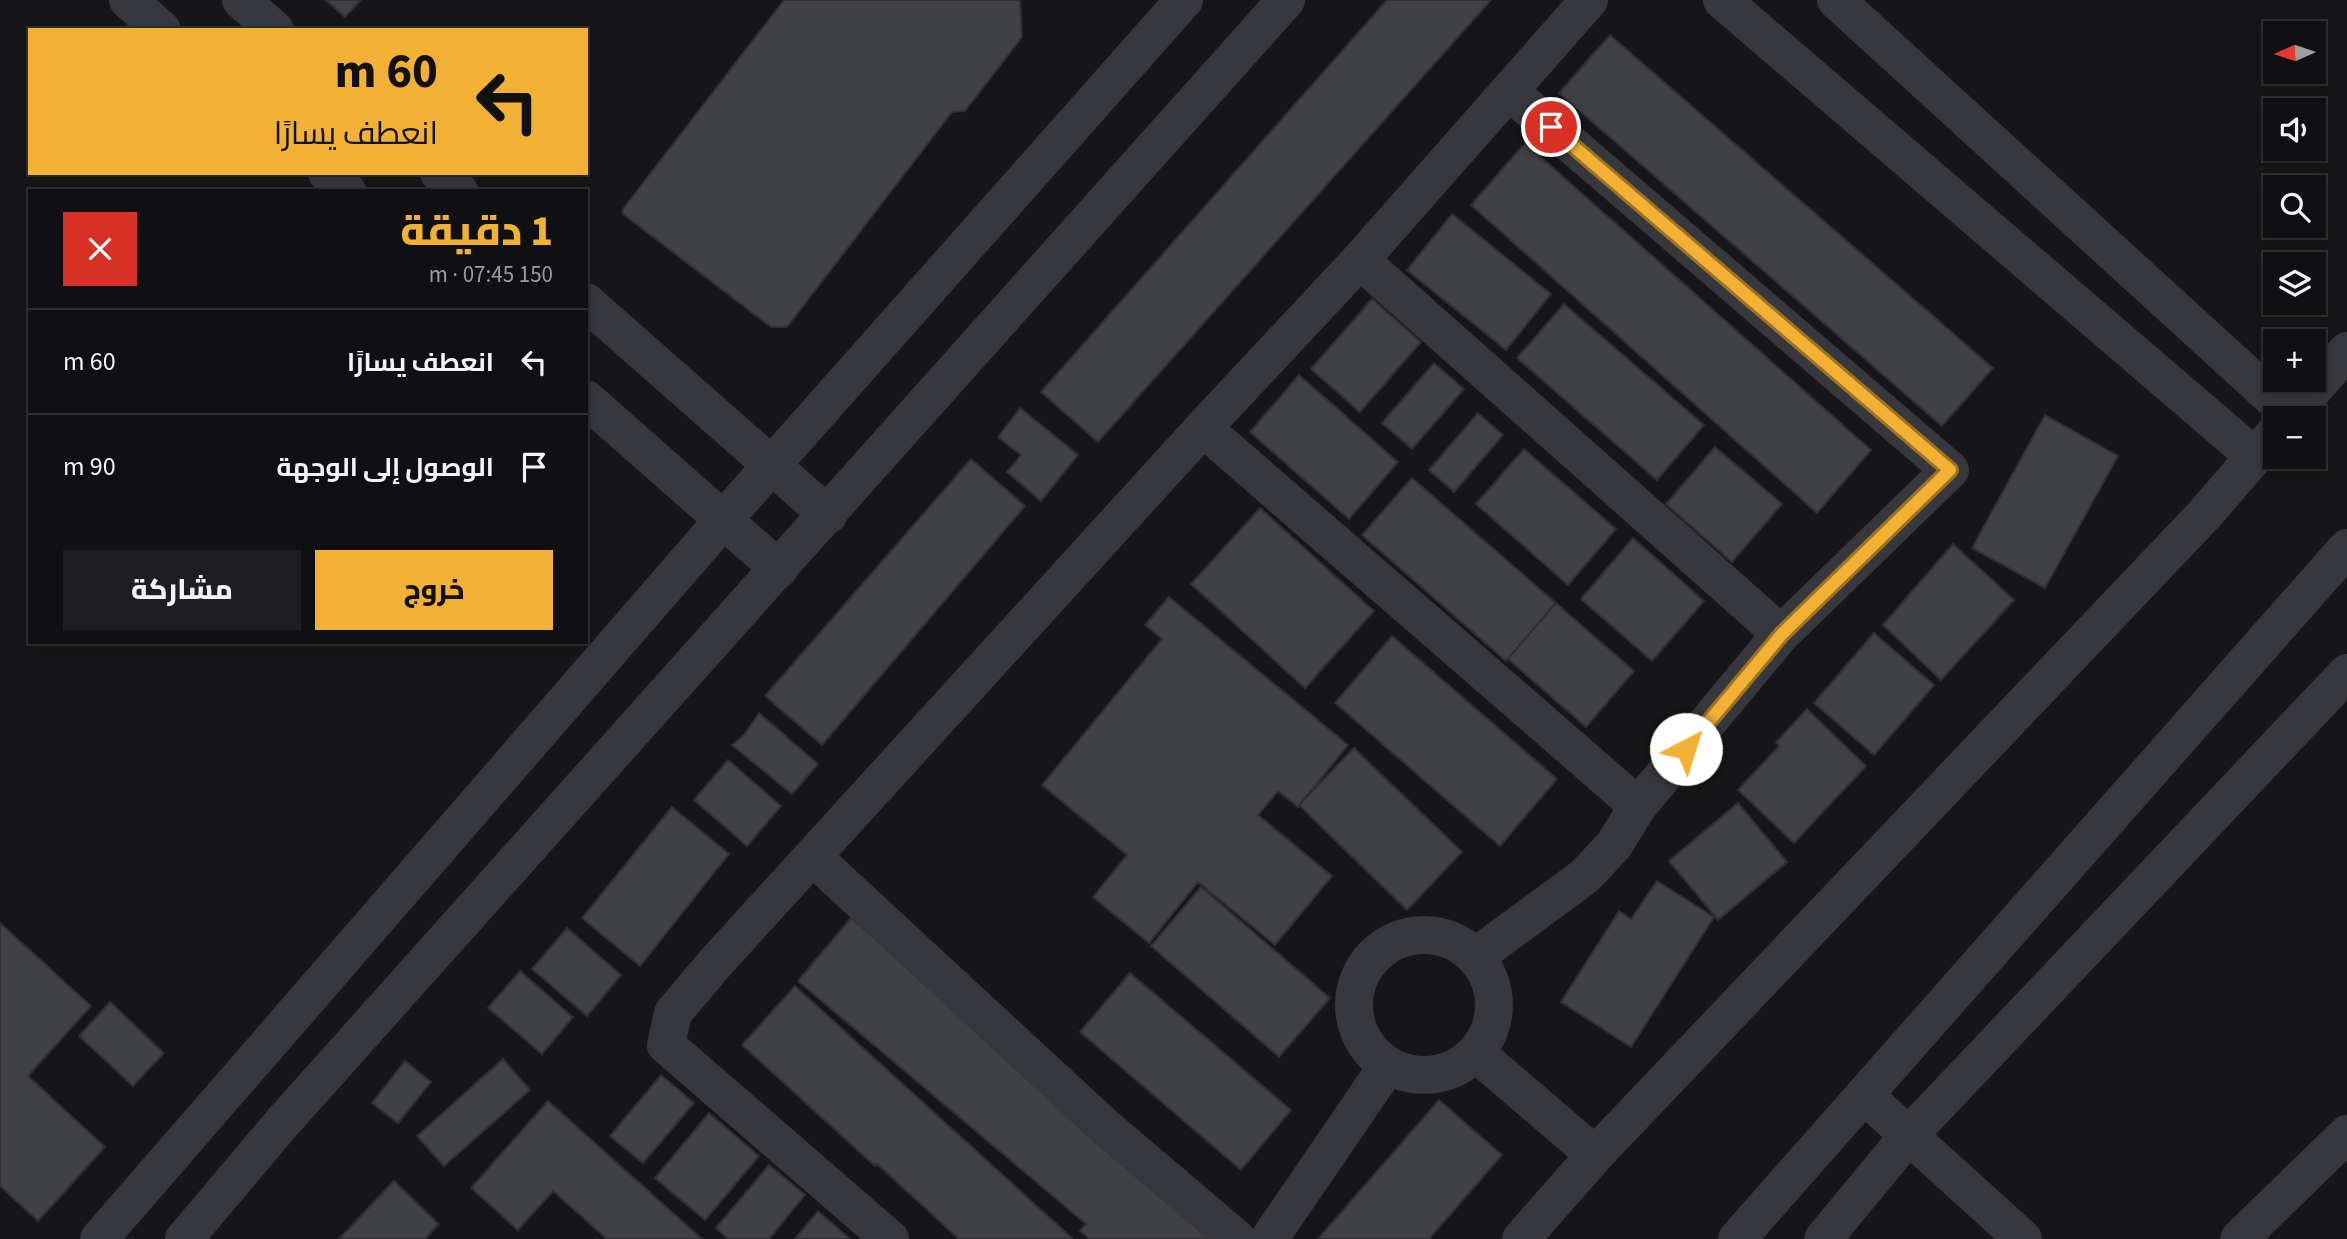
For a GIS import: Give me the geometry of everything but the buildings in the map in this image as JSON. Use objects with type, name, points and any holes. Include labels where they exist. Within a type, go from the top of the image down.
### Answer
[{"type":"street","points":[[128,0],[160,28]]},
{"type":"street","points":[[242,0],[273,28]]},
{"type":"street","points":[[99,1239],[724,519],[1184,0]]},
{"type":"street","points":[[184,1239],[282,1123],[1286,0]]},
{"type":"street","points":[[890,1239],[666,1045],[673,1013],[1203,428],[1360,260],[1589,0]]},
{"type":"street","points":[[1722,0],[2263,420]]},
{"type":"street","points":[[1836,0],[2263,417]]},
{"type":"street","points":[[1475,957],[1585,876],[1614,845],[1638,806],[1782,634],[1950,470],[1509,91]]},
{"type":"street","points":[[329,175],[345,189]]},
{"type":"street","points":[[441,175],[457,189]]},
{"type":"street","points":[[1360,260],[1782,634]]},
{"type":"street","points":[[588,304],[828,515]]},
{"type":"street","points":[[2299,406],[2347,351]]},
{"type":"street","points":[[588,401],[779,569]]},
{"type":"street","points":[[1203,428],[1638,806]]},
{"type":"street","points":[[1521,1239],[1595,1155],[2204,515],[2263,447]]},
{"type":"street","points":[[1737,1239],[2347,548]]},
{"type":"street","points":[[1823,1239],[1909,1135],[2347,673]]},
{"type":"street","points":[[813,857],[1104,1126],[1237,1239]]},
{"type":"street","points":[[1434,935],[1457,943],[1475,957],[1490,984],[1494,1016],[1488,1036],[1476,1053],[1457,1068],[1434,1075],[1410,1074],[1388,1065],[1370,1050],[1358,1029],[1354,1006],[1359,982],[1370,961],[1388,945],[1410,936],[1434,935]]},
{"type":"street","points":[[1476,1053],[1595,1155]]},
{"type":"street","points":[[1269,1239],[1388,1065]]},
{"type":"street","points":[[1864,1095],[2023,1239]]},
{"type":"street","points":[[2239,1239],[2347,1134]]},
{"type":"route","points":[[1551,127],[1950,470],[1782,634],[1686,749]]}]
